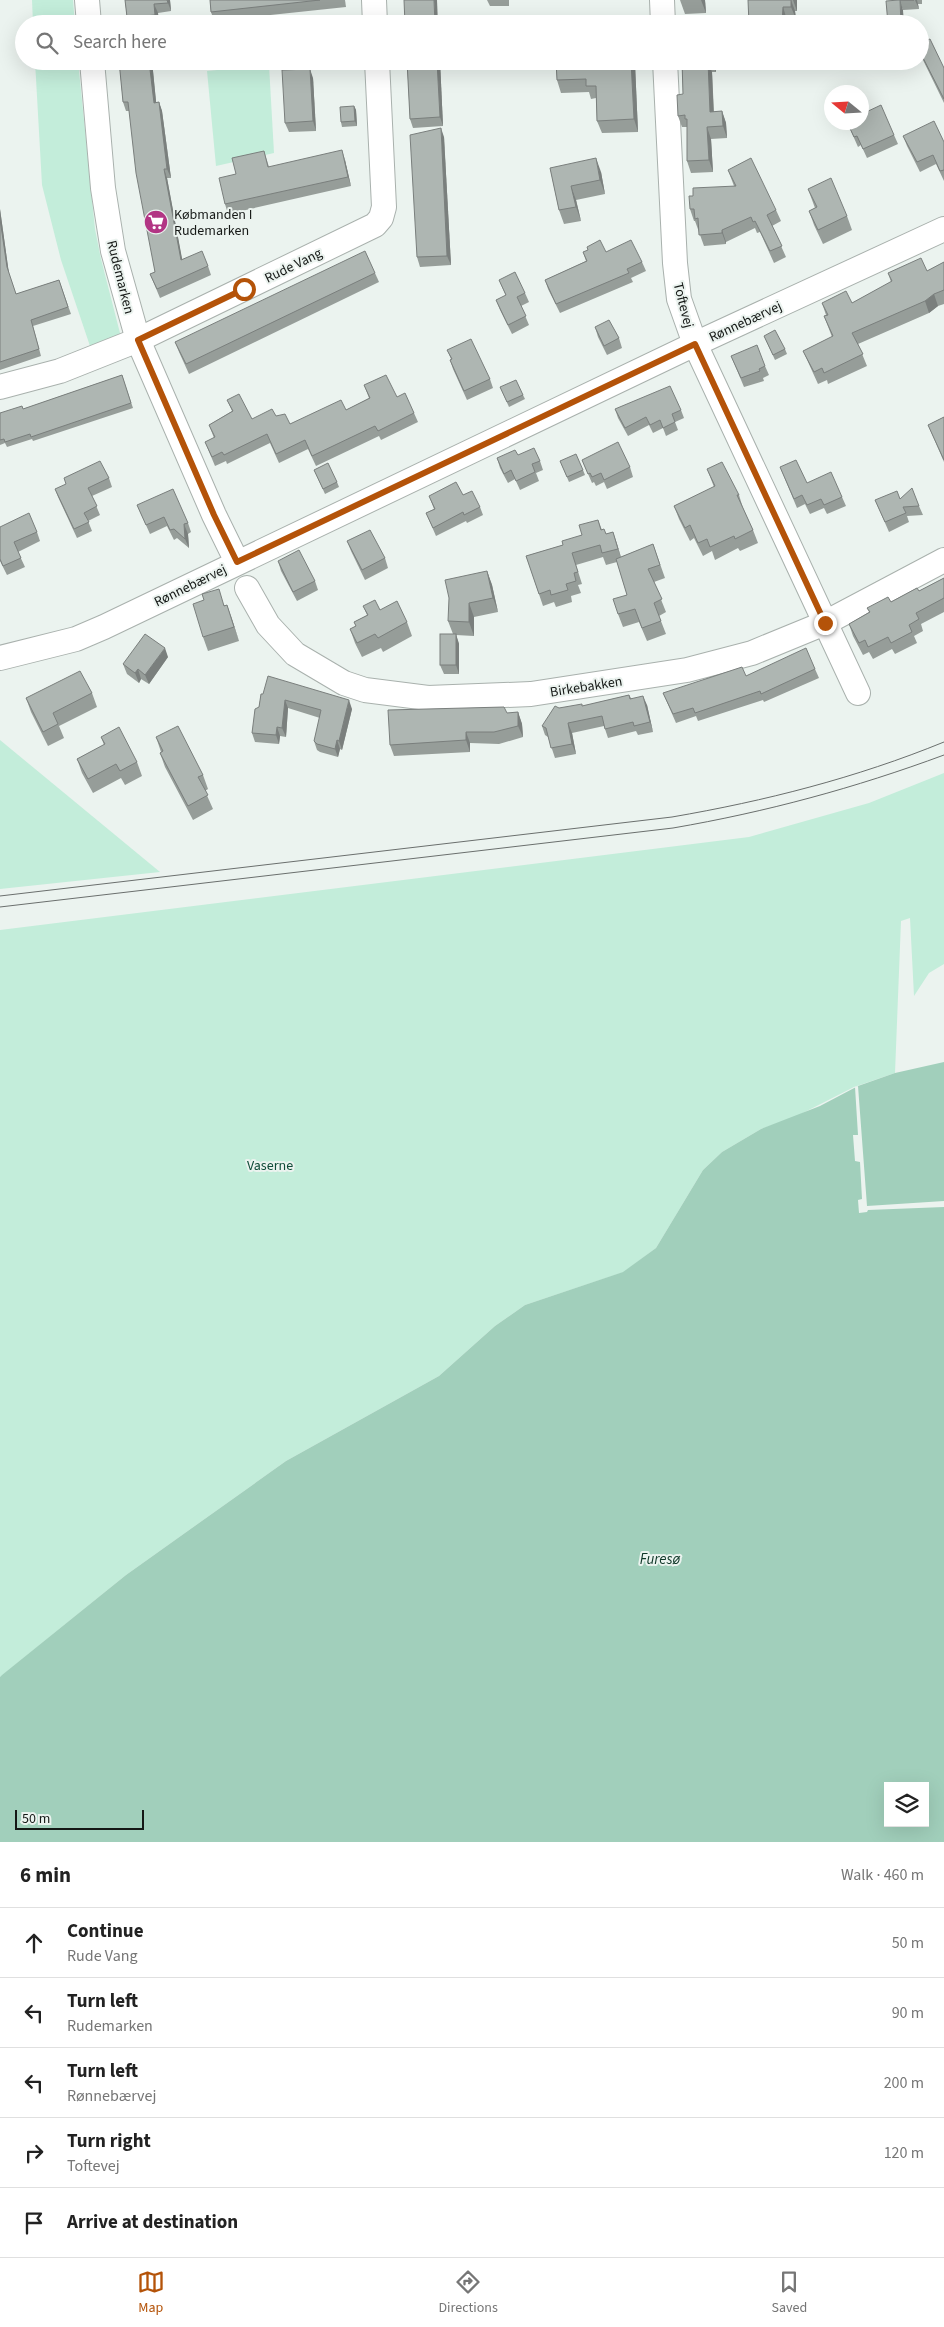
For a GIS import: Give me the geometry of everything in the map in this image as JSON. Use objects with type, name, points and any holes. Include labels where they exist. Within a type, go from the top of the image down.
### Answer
[{"type":"street","points":[[87,0],[88,15]]},
{"type":"street","points":[[374,0],[375,15]]},
{"type":"street","points":[[662,0],[663,15]]},
{"type":"street","name":"Rudemarken","points":[[93,70],[103,188],[113,251],[138,340],[214,515],[237,562]]},
{"type":"street","name":"Rude Vang","points":[[0,387],[60,372],[138,340],[375,225],[381,218],[384,207],[377,70]]},
{"type":"street","name":"Toftevej","points":[[665,70],[675,263],[679,299],[695,344],[858,693]]},
{"type":"street","name":"Rønnebærvej","points":[[0,658],[86,635],[695,344],[944,229]]},
{"type":"street","name":"Birkebakken","points":[[247,588],[268,625],[295,654],[344,684],[365,690],[428,698],[531,694],[687,670],[752,653],[825,623],[944,560]]},
{"type":"green space","points":[[32,0],[73,0],[74,15],[33,15]]},
{"type":"green space","points":[[36,70],[79,70],[95,229],[121,337],[91,349],[61,260],[42,185]]},
{"type":"green space","points":[[269,70],[274,153],[216,166],[207,71]]},
{"type":"green space","points":[[0,740],[160,872],[0,889]]},
{"type":"green space","name":"Vaserne","points":[[944,773],[944,964],[929,973],[914,996],[910,918],[901,921],[895,1073],[854,1087],[797,1116],[761,1129],[722,1152],[703,1170],[656,1248],[624,1272],[525,1305],[495,1326],[439,1376],[286,1461],[126,1575],[0,1677],[0,930],[749,837],[869,803]]},
{"type":"water","name":"Furesø","points":[[944,1062],[944,1842],[0,1842],[0,1677],[2,1675],[126,1575],[286,1461],[439,1376],[495,1326],[525,1305],[623,1272],[656,1248],[703,1170],[722,1152],[761,1129],[820,1106],[858,1086],[895,1073]]},
{"type":"pier","points":[[858,1086],[867,1206],[944,1201],[944,1207],[868,1210],[867,1212],[859,1213],[858,1200],[862,1199],[860,1162],[855,1161],[853,1135],[858,1135],[855,1087]]},
{"type":"building","points":[[125,0],[167,0],[168,3],[154,4],[155,15],[127,15]]},
{"type":"building","points":[[210,0],[320,0],[211,12]]},
{"type":"building","points":[[404,0],[434,0],[435,15],[405,15]]},
{"type":"building","points":[[748,0],[791,0],[791,7],[783,7],[783,15],[749,15]]},
{"type":"building","points":[[900,0],[901,15],[887,15],[886,1]]},
{"type":"building","points":[[929,39],[944,68],[944,99],[929,70]]},
{"type":"building","points":[[120,70],[150,70],[154,103],[159,102],[167,169],[164,169],[181,260],[202,251],[208,266],[157,289],[150,274],[155,272],[136,173],[128,102],[123,102]]},
{"type":"building","points":[[282,70],[310,70],[313,121],[285,123]]},
{"type":"building","points":[[407,70],[437,70],[440,117],[410,119]]},
{"type":"building","points":[[556,70],[631,70],[634,119],[597,121],[596,86],[586,86],[586,79],[557,80]]},
{"type":"building","points":[[682,70],[708,70],[710,112],[722,111],[723,126],[707,127],[709,160],[687,161],[687,119],[685,119],[685,115],[678,116],[677,95],[683,94]]},
{"type":"building","points":[[881,105],[894,135],[863,149],[857,136],[854,137],[851,130],[869,130],[869,111]]},
{"type":"building","points":[[354,106],[355,121],[341,122],[340,107]]},
{"type":"building","points":[[934,121],[944,142],[944,170],[940,171],[933,155],[917,162],[903,136]]},
{"type":"building","points":[[441,128],[447,256],[417,257],[410,135]]},
{"type":"building","points":[[342,150],[348,177],[225,204],[219,178],[236,174],[232,158],[264,151],[268,167]]},
{"type":"building","points":[[596,158],[600,180],[571,186],[576,207],[559,210],[550,168]]},
{"type":"building","points":[[751,158],[776,210],[767,215],[782,246],[770,251],[755,221],[753,222],[751,217],[722,230],[722,233],[699,235],[698,218],[695,219],[694,209],[690,209],[689,196],[693,196],[693,188],[736,186],[728,170]]},
{"type":"building","points":[[831,178],[847,216],[818,230],[809,211],[817,207],[808,189]]},
{"type":"building","points":[[0,219],[7,267],[16,294],[59,280],[68,307],[31,320],[39,349],[0,362]]},
{"type":"building","points":[[600,240],[606,252],[631,240],[642,262],[627,269],[629,273],[556,304],[545,280],[587,261],[583,252],[588,250],[587,247]]},
{"type":"building","points":[[365,251],[375,273],[186,364],[175,342]]},
{"type":"building","points":[[921,258],[927,271],[944,262],[944,290],[934,294],[925,301],[852,333],[863,354],[824,373],[822,368],[814,372],[803,351],[833,336],[824,316],[828,315],[822,303],[846,291],[852,303],[892,281],[888,273]]},
{"type":"building","points":[[515,272],[525,293],[517,297],[526,316],[508,325],[496,300],[506,295],[499,280]]},
{"type":"building","points":[[609,320],[619,338],[604,346],[595,327]]},
{"type":"building","points":[[775,330],[785,349],[773,355],[764,336]]},
{"type":"building","points":[[471,339],[490,379],[464,391],[447,350]]},
{"type":"building","points":[[757,345],[765,366],[759,369],[760,371],[741,378],[731,356]]},
{"type":"building","points":[[122,375],[131,403],[31,437],[30,434],[5,442],[4,439],[0,440],[0,413],[22,406],[23,409]]},
{"type":"building","points":[[386,375],[397,397],[405,393],[414,413],[378,431],[375,426],[312,456],[305,440],[276,454],[267,434],[224,455],[222,452],[212,457],[205,442],[215,437],[209,425],[233,411],[227,400],[239,394],[252,419],[272,409],[276,416],[285,414],[290,424],[341,400],[346,410],[370,398],[364,385]]},
{"type":"building","points":[[516,380],[523,395],[507,402],[500,387]]},
{"type":"building","points":[[670,386],[681,410],[672,414],[675,422],[663,428],[660,420],[650,425],[646,417],[625,428],[615,409]]},
{"type":"building","points":[[944,417],[944,460],[928,425]]},
{"type":"building","points":[[618,442],[630,467],[604,480],[601,473],[592,477],[590,473],[588,474],[582,460]]},
{"type":"building","points":[[534,448],[540,461],[532,464],[535,472],[516,481],[511,470],[504,474],[497,458],[515,450],[518,455]]},
{"type":"building","points":[[576,454],[583,470],[567,477],[560,461]]},
{"type":"building","points":[[796,460],[807,483],[831,472],[842,497],[824,505],[821,499],[807,505],[802,495],[794,499],[780,467]]},
{"type":"building","points":[[100,461],[109,478],[88,488],[97,506],[84,513],[89,522],[74,529],[55,489],[66,484],[64,478]]},
{"type":"building","points":[[722,462],[739,495],[737,495],[753,530],[735,539],[734,536],[710,547],[707,539],[698,543],[690,525],[685,528],[674,506],[715,486],[707,469]]},
{"type":"building","points":[[328,463],[337,482],[323,489],[314,470]]},
{"type":"building","points":[[456,482],[463,495],[472,491],[480,507],[464,515],[463,512],[433,528],[426,513],[435,509],[429,496]]},
{"type":"building","points":[[912,488],[919,506],[903,507],[906,513],[885,522],[875,500],[897,491],[900,499]]},
{"type":"building","points":[[173,489],[188,523],[184,524],[185,539],[174,529],[170,530],[164,517],[146,525],[137,505]]},
{"type":"building","points":[[29,513],[37,532],[14,542],[21,558],[3,566],[0,559],[0,527]]},
{"type":"building","points":[[598,520],[601,530],[604,529],[606,534],[613,532],[618,549],[602,553],[600,545],[572,553],[578,572],[574,573],[576,581],[566,584],[568,590],[551,595],[550,590],[539,594],[526,556],[563,545],[562,541],[582,535],[579,525]]},
{"type":"building","points":[[370,530],[385,558],[362,570],[347,541]]},
{"type":"building","points":[[653,544],[660,565],[648,569],[662,599],[654,603],[661,621],[642,628],[635,609],[618,614],[613,599],[627,595],[616,559]]},
{"type":"building","points":[[299,550],[315,581],[293,592],[278,561]]},
{"type":"building","points":[[487,571],[493,598],[469,603],[469,622],[448,621],[449,598],[445,580]]},
{"type":"building","points":[[944,578],[944,598],[916,613],[919,619],[909,625],[912,632],[891,643],[888,637],[868,647],[865,640],[859,643],[849,624],[870,612],[867,608],[888,597],[891,602],[917,588],[919,591]]},
{"type":"building","points":[[219,589],[224,606],[227,605],[234,627],[203,637],[193,604],[204,600],[202,594]]},
{"type":"building","points":[[375,600],[380,610],[397,601],[407,622],[378,638],[375,634],[357,643],[350,629],[356,626],[354,622],[368,615],[363,606]]},
{"type":"building","points":[[145,634],[165,648],[145,675],[138,669],[135,673],[123,664]]},
{"type":"building","points":[[440,634],[456,634],[456,665],[440,665]]},
{"type":"building","points":[[806,648],[815,669],[761,694],[760,691],[695,713],[693,708],[673,714],[663,693],[742,667],[746,676]]},
{"type":"building","points":[[80,671],[92,693],[53,713],[58,724],[43,732],[26,698]]},
{"type":"building","points":[[268,676],[349,700],[339,741],[337,740],[335,749],[317,744],[314,741],[321,710],[285,700],[282,728],[277,727],[276,735],[252,733],[255,709],[259,707],[261,694],[263,694]]},
{"type":"building","points":[[629,695],[630,699],[643,696],[650,722],[634,726],[633,722],[605,729],[602,716],[568,723],[572,744],[551,748],[546,728],[542,726],[555,706],[559,708],[582,704],[582,706]]},
{"type":"building","points":[[504,707],[507,713],[518,712],[518,726],[494,732],[466,732],[466,740],[390,745],[388,710]]},
{"type":"building","points":[[178,726],[203,775],[198,777],[208,795],[188,806],[160,753],[163,751],[156,737]]},
{"type":"building","points":[[119,727],[137,762],[120,771],[116,764],[88,779],[77,759],[105,744],[101,737]]},
{"type":"tram line","points":[[0,896],[672,817],[741,804],[810,787],[877,767],[944,742]]},
{"type":"tram line","points":[[0,907],[673,828],[708,822],[810,798],[944,755]]},
{"type":"place","name":"Købmanden I Rudemarken","points":[[156,222]]},
{"type":"route","points":[[244,289],[138,340],[214,515],[237,562],[695,344],[825,623]]}]
